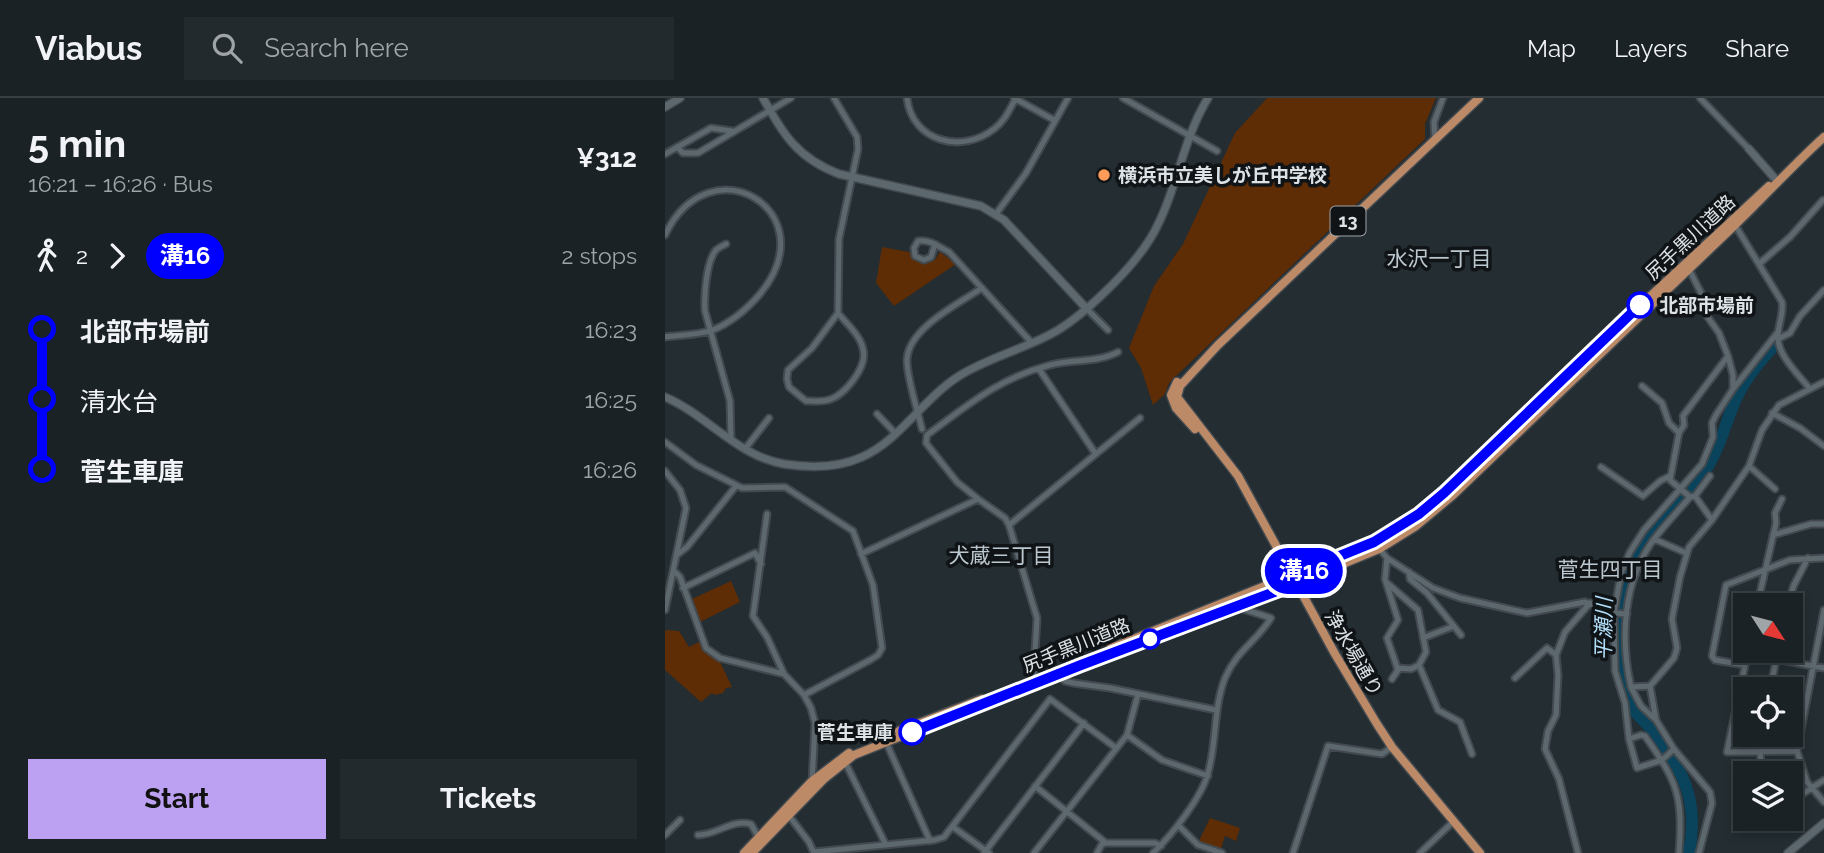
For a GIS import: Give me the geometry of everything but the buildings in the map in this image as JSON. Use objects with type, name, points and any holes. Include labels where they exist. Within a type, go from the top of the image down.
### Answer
[{"type":"main road","name":"浄水場通り","points":[[1479,98],[1218,345],[1180,386],[1177,397],[1223,454],[1253,500],[1335,654],[1392,747],[1479,848]]},
{"type":"main road","name":"尻手黒川道路","points":[[813,785],[845,762],[886,742],[1295,579],[1416,526],[1452,496],[1824,137]]},
{"type":"main road","name":"尻手黒川道路","points":[[1377,545],[1444,493],[1761,191],[1777,181]]},
{"type":"main road","name":"尻手黒川道路","points":[[1056,672],[1237,606],[1295,579]]},
{"type":"main road","name":"尻手黒川道路","points":[[752,853],[786,813],[840,759],[863,746],[1033,682]]},
{"type":"main road","name":"尻手黒川道路","points":[[744,853],[760,841]]},
{"type":"street","points":[[665,107],[680,98]]},
{"type":"street","points":[[763,98],[785,135],[801,153],[824,168],[970,202],[996,214],[1108,330]]},
{"type":"street","points":[[677,147],[683,153],[698,153],[791,98]]},
{"type":"street","points":[[834,98],[857,137],[858,149],[839,239],[838,313],[812,348],[788,370],[789,387],[806,401],[829,400],[840,394],[862,365],[864,351],[858,337],[838,313]]},
{"type":"street","points":[[907,98],[915,120],[928,135],[950,143],[968,143],[993,130],[1004,120],[1015,98],[1054,120]]},
{"type":"street","points":[[996,214],[1025,173],[1068,98]]},
{"type":"street","points":[[1123,98],[1217,151]]},
{"type":"street","points":[[665,397],[745,449],[768,460],[787,464],[835,465],[865,456],[896,434],[918,410],[958,376],[1053,334],[1118,278],[1146,245],[1164,209],[1189,135],[1208,98]]},
{"type":"street","points":[[1435,140],[1434,122],[1443,98]]},
{"type":"street","points":[[1700,98],[1777,181]]},
{"type":"street","points":[[665,154],[711,128],[732,131]]},
{"type":"street","points":[[665,235],[673,218],[684,207],[698,197],[726,189],[741,191],[757,199],[769,210],[782,239],[780,254],[768,283],[747,308],[711,331],[665,337]]},
{"type":"street","points":[[1760,263],[1790,237],[1823,200]]},
{"type":"street","points":[[1735,225],[1782,302],[1779,348],[1810,390]]},
{"type":"street","points":[[726,244],[716,250],[709,269],[704,301],[730,401],[731,440]]},
{"type":"street","points":[[935,244],[949,253],[1032,343]]},
{"type":"street","points":[[1689,269],[1705,301],[1707,316],[1719,333],[1728,356],[1733,388]]},
{"type":"street","points":[[922,429],[907,360],[911,344],[923,329],[982,288]]},
{"type":"street","points":[[1699,853],[1712,803],[1710,792],[1674,750],[1656,720],[1641,706],[1631,687],[1626,664],[1626,614],[1630,584],[1636,568],[1654,539],[1688,494],[1707,455],[1713,437],[1712,423],[1733,388],[1778,335],[1790,333],[1800,316],[1824,290]]},
{"type":"street","points":[[1033,682],[1037,618],[1009,525],[1005,518],[957,482],[925,439],[994,386],[1068,361],[1106,359],[1118,352]]},
{"type":"street","points":[[1711,520],[1670,477],[1679,433],[1684,425],[1683,416],[1728,356]]},
{"type":"street","points":[[1039,369],[1095,453]]},
{"type":"street","points":[[1631,687],[1650,686],[1674,657],[1677,648],[1672,619],[1686,553],[1749,466],[1762,430],[1772,413],[1779,405],[1824,382]]},
{"type":"street","points":[[1642,386],[1662,403],[1672,428],[1679,433]]},
{"type":"street","points":[[1772,413],[1800,428],[1824,446]]},
{"type":"street","points":[[877,414],[896,434]]},
{"type":"street","points":[[745,449],[769,418]]},
{"type":"street","points":[[1009,525],[1140,418]]},
{"type":"street","points":[[665,442],[696,465],[736,486],[747,489],[785,486],[853,531],[873,585],[882,648],[870,660],[804,695]]},
{"type":"street","points":[[1749,466],[1775,489]]},
{"type":"street","points":[[1601,467],[1643,495],[1660,481],[1670,477]]},
{"type":"street","points":[[665,471],[680,490],[686,508],[665,610]]},
{"type":"street","points":[[1674,750],[1664,759],[1637,768],[1629,739],[1625,704],[1615,671],[1616,613],[1621,573],[1644,530],[1710,476]]},
{"type":"street","points":[[678,554],[687,547],[736,486]]},
{"type":"street","points":[[861,554],[978,499]]},
{"type":"street","points":[[1760,593],[1776,523],[1775,513],[1781,499]]},
{"type":"street","points":[[767,514],[754,616],[768,637],[784,674],[804,695],[811,708],[815,723],[813,785]]},
{"type":"street","points":[[1772,535],[1811,524],[1824,524]]},
{"type":"street","points":[[1654,539],[1686,553]]},
{"type":"street","points":[[1377,545],[1387,558],[1445,594],[1527,613],[1590,603],[1626,614]]},
{"type":"street","points":[[684,588],[755,553],[761,564]]},
{"type":"street","points":[[1387,558],[1387,583],[1398,620],[1387,638],[1397,668],[1392,679]]},
{"type":"street","points":[[1791,593],[1808,558]]},
{"type":"street","points":[[1797,751],[1727,752],[1744,665],[1715,660],[1712,656],[1726,585],[1790,560],[1824,558]]},
{"type":"street","points":[[674,571],[684,588],[706,648],[716,656],[784,674]]},
{"type":"street","points":[[1409,572],[1410,579],[1427,593],[1461,635]]},
{"type":"street","points":[[1387,583],[1418,610],[1426,652],[1419,665],[1411,669],[1397,668]]},
{"type":"street","points":[[1578,853],[1559,779],[1545,749],[1548,731],[1556,715],[1556,654],[1565,632],[1590,603]]},
{"type":"street","points":[[1153,853],[1160,850],[1178,825],[1208,776],[1216,710],[1225,679],[1236,657],[1272,618],[1237,606]]},
{"type":"street","points":[[1824,610],[1797,751],[1800,765],[1812,789],[1824,802]]},
{"type":"street","points":[[1423,638],[1454,626]]},
{"type":"street","points":[[1515,678],[1547,648],[1556,654]]},
{"type":"street","points":[[1794,663],[1824,668]]},
{"type":"street","points":[[1419,665],[1438,710],[1460,722],[1472,754]]},
{"type":"street","points":[[1056,672],[1073,683],[1216,710]]},
{"type":"street","points":[[1650,686],[1656,720]]},
{"type":"street","points":[[1034,853],[1127,734],[1138,694]]},
{"type":"street","points":[[786,813],[814,852],[866,850],[944,837],[1050,699],[1116,748]]},
{"type":"street","points":[[953,827],[986,852],[1084,723]]},
{"type":"street","points":[[1127,734],[1162,761],[1208,776]]},
{"type":"street","points":[[1629,739],[1645,736],[1664,759],[1680,801],[1682,816],[1679,853]]},
{"type":"street","points":[[886,742],[930,841]]},
{"type":"street","points":[[1293,853],[1328,746],[1383,754],[1392,747]]},
{"type":"street","points":[[1760,747],[1761,761]]},
{"type":"street","points":[[845,762],[886,845]]},
{"type":"street","points":[[1803,794],[1824,780]]},
{"type":"street","points":[[1035,786],[1105,843]]},
{"type":"street","points":[[665,835],[680,820]]},
{"type":"street","points":[[1420,853],[1454,821]]},
{"type":"street","points":[[698,835],[742,822],[751,824],[760,841]]},
{"type":"street","points":[[1789,853],[1824,823]]},
{"type":"street","points":[[1178,825],[1198,845],[1222,853]]},
{"type":"street","points":[[1097,853],[1105,843],[1156,843],[1160,850]]},
{"type":"shaded area","points":[[1267,98],[1436,98],[1425,124],[1425,139],[1176,376],[1169,383],[1165,394],[1153,405],[1141,368],[1129,348],[1154,286],[1183,244],[1235,133]]},
{"type":"shaded area","points":[[882,247],[909,252],[923,262],[934,261],[940,252],[956,264],[894,306],[876,283]]},
{"type":"shaded area","points":[[731,581],[740,602],[700,622],[692,599]]},
{"type":"shaded area","points":[[665,630],[679,631],[689,647],[699,642],[709,655],[720,662],[732,687],[726,688],[723,693],[712,693],[701,702],[665,670]]},
{"type":"shaded area","points":[[1210,818],[1240,828],[1236,841],[1225,836],[1221,849],[1199,841]]},
{"type":"waterway","name":"平瀬川","points":[[1689,853],[1692,818],[1681,773],[1653,731],[1632,708],[1624,691],[1620,659],[1622,598],[1627,577],[1636,558],[1702,475],[1717,449],[1743,386],[1774,346]]},
{"type":"bus line","name":"溝16","points":[[912,732],[1297,583],[1293,575],[1393,532],[1444,493],[1640,305]]},
{"type":"place","name":"横浜市立美しが丘中学校","points":[[1104,175]]},
{"type":"place","name":"北部市場前","points":[[1640,305]]},
{"type":"place","name":"菅生車庫","points":[[912,732]]},
{"type":"district","name":"水沢一丁目","points":[[1439,259]]},
{"type":"district","name":"犬蔵三丁目","points":[[1001,556]]},
{"type":"district","name":"菅生四丁目","points":[[1610,570]]}]
